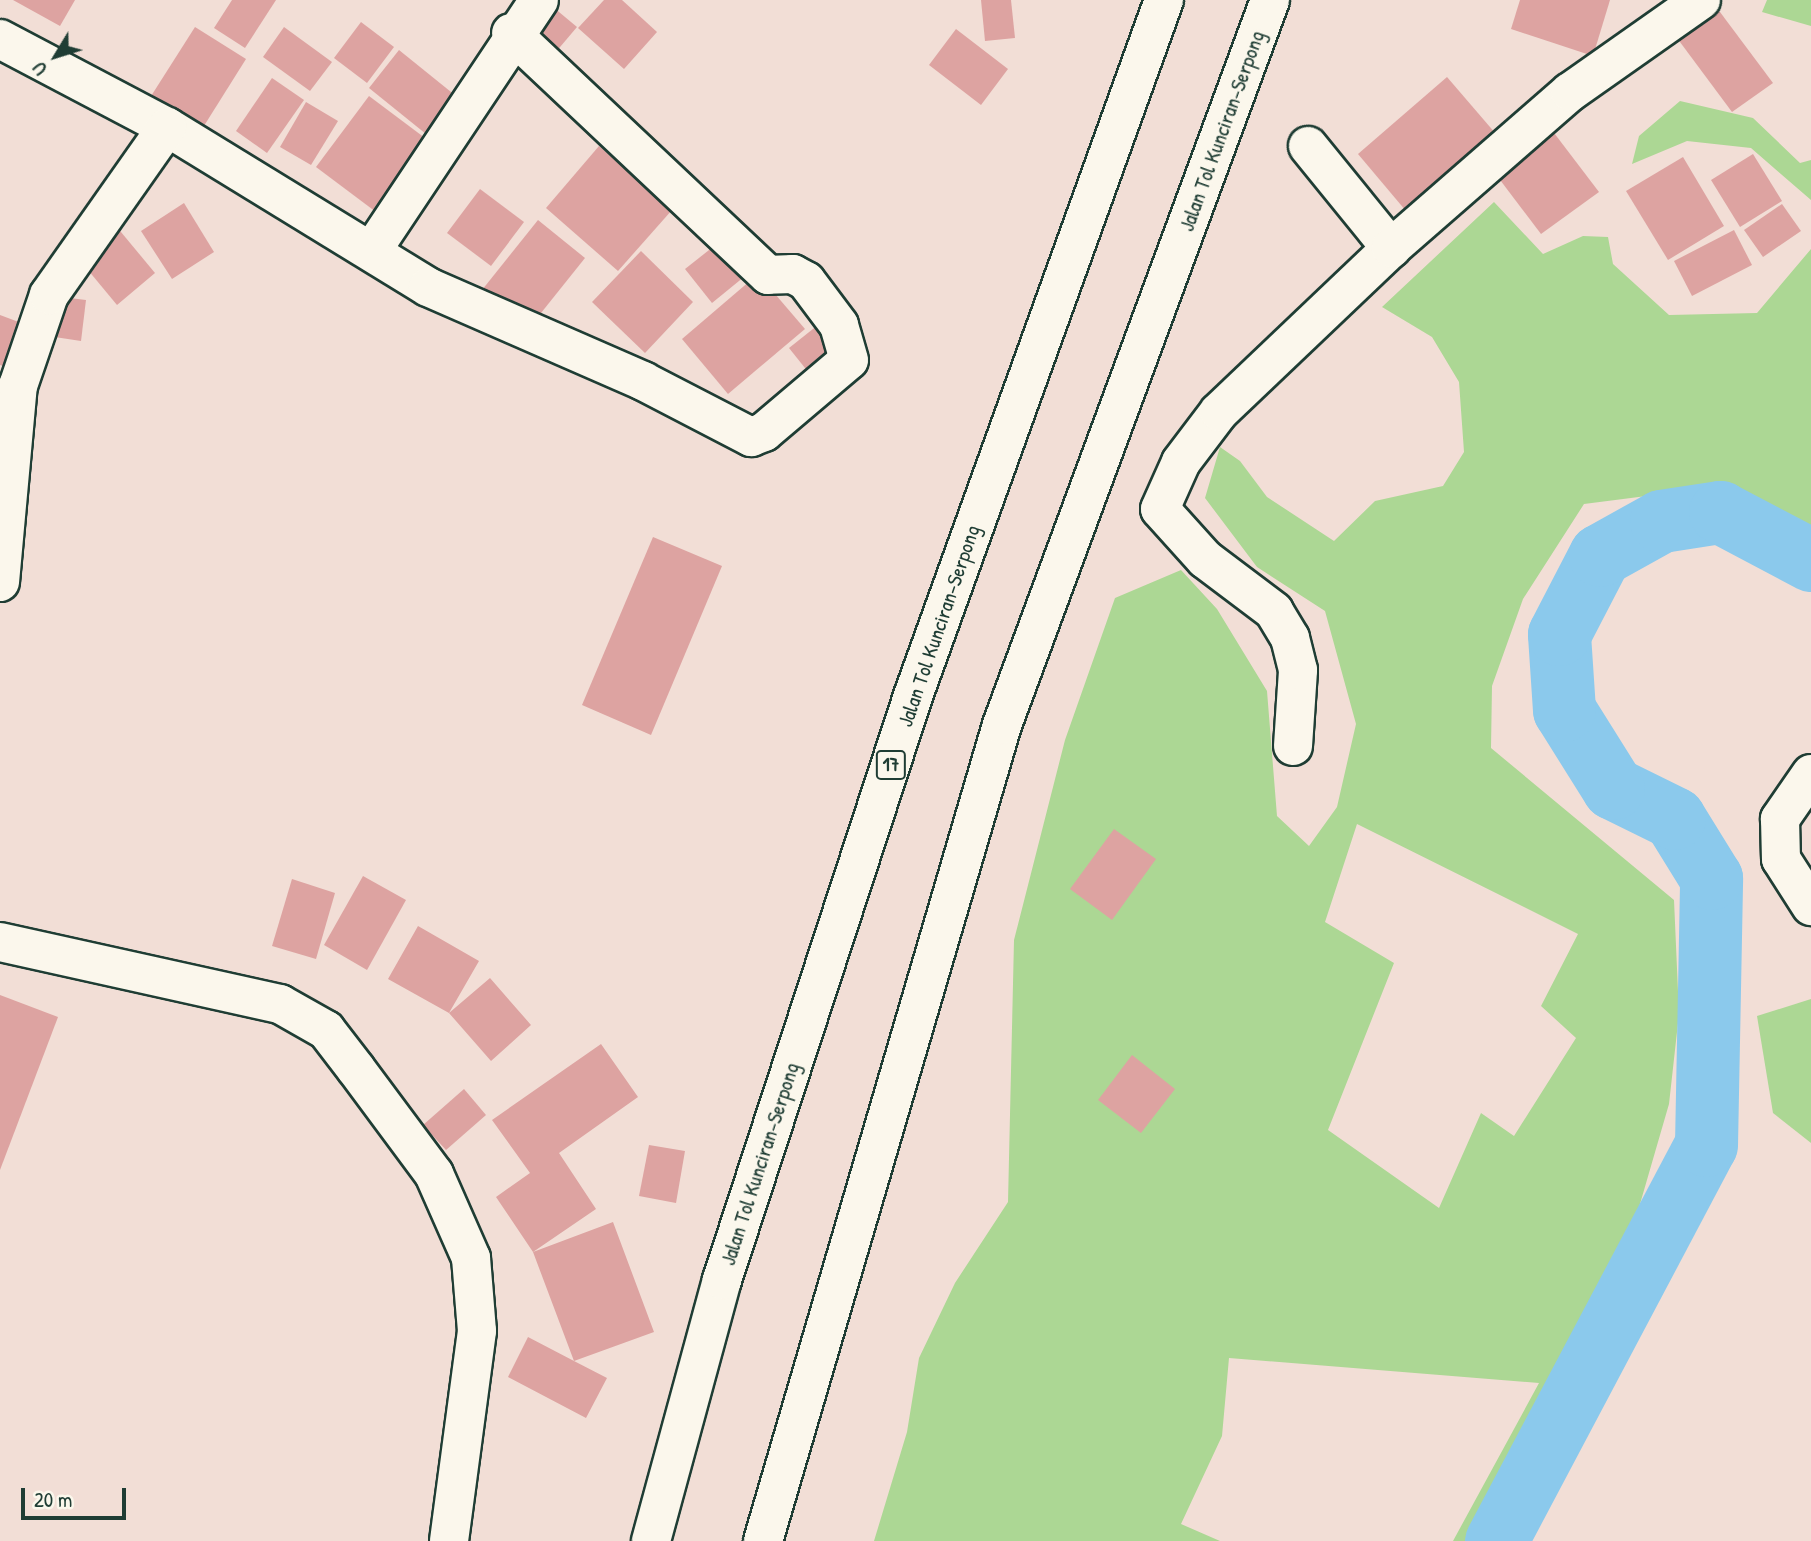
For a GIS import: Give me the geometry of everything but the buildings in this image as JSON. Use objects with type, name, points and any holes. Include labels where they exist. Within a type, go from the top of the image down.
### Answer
[{"type":"main road","points":[[373,249],[512,33],[539,0]]},
{"type":"main road","name":"Jalan Tol Kunciran–Serpong","points":[[651,1541],[722,1280],[913,696],[1164,0]]},
{"type":"main road","name":"Jalan Tol Kunciran–Serpong","points":[[763,1541],[1002,725],[1270,0]]},
{"type":"main road","points":[[1293,746],[1298,670],[1290,638],[1274,611],[1205,559],[1160,509],[1181,461],[1219,412],[1391,248],[1570,92],[1701,0]]},
{"type":"main road","points":[[0,39],[167,127],[373,249],[428,287],[643,380],[751,437],[849,360],[839,325],[806,281],[793,274],[768,275],[512,33]]},
{"type":"main road","points":[[0,582],[9,380],[61,271],[167,127]]},
{"type":"main road","points":[[1308,146],[1391,248]]},
{"type":"main road","points":[[1811,774],[1780,819],[1781,859],[1811,906]]},
{"type":"main road","points":[[0,942],[280,1004],[326,1030],[356,1069],[434,1174],[471,1258],[477,1331],[449,1541]]},
{"type":"green space","points":[[1767,0],[1811,0],[1811,26],[1762,12]]},
{"type":"green space","points":[[1680,101],[1753,118],[1800,163],[1811,160],[1811,200],[1751,148],[1687,141],[1632,164],[1639,136]]},
{"type":"green space","points":[[1494,202],[1543,254],[1583,236],[1608,237],[1613,264],[1669,315],[1757,313],[1811,249],[1811,528],[1761,500],[1709,488],[1584,504],[1523,599],[1492,686],[1491,748],[1674,900],[1679,1014],[1669,1104],[1622,1266],[1468,1541],[1453,1541],[1539,1383],[1229,1358],[1222,1436],[1181,1524],[1220,1541],[874,1541],[907,1432],[919,1358],[955,1283],[1008,1202],[1014,940],[1065,740],[1115,598],[1181,570],[1217,609],[1267,691],[1277,816],[1309,846],[1337,807],[1356,724],[1325,611],[1257,567],[1205,498],[1220,447],[1240,461],[1267,497],[1334,541],[1375,501],[1443,486],[1464,452],[1459,382],[1432,337],[1382,307]],"holes":[[[1357,824],[1578,934],[1541,1006],[1576,1038],[1514,1136],[1481,1113],[1439,1208],[1328,1130],[1394,963],[1325,922]]]},
{"type":"green space","points":[[1811,999],[1811,1143],[1773,1113],[1757,1016]]},
{"type":"waterway","points":[[1496,1541],[1706,1145],[1711,878],[1674,818],[1613,788],[1564,710],[1559,634],[1600,555],[1661,521],[1720,512],[1811,560]]}]
